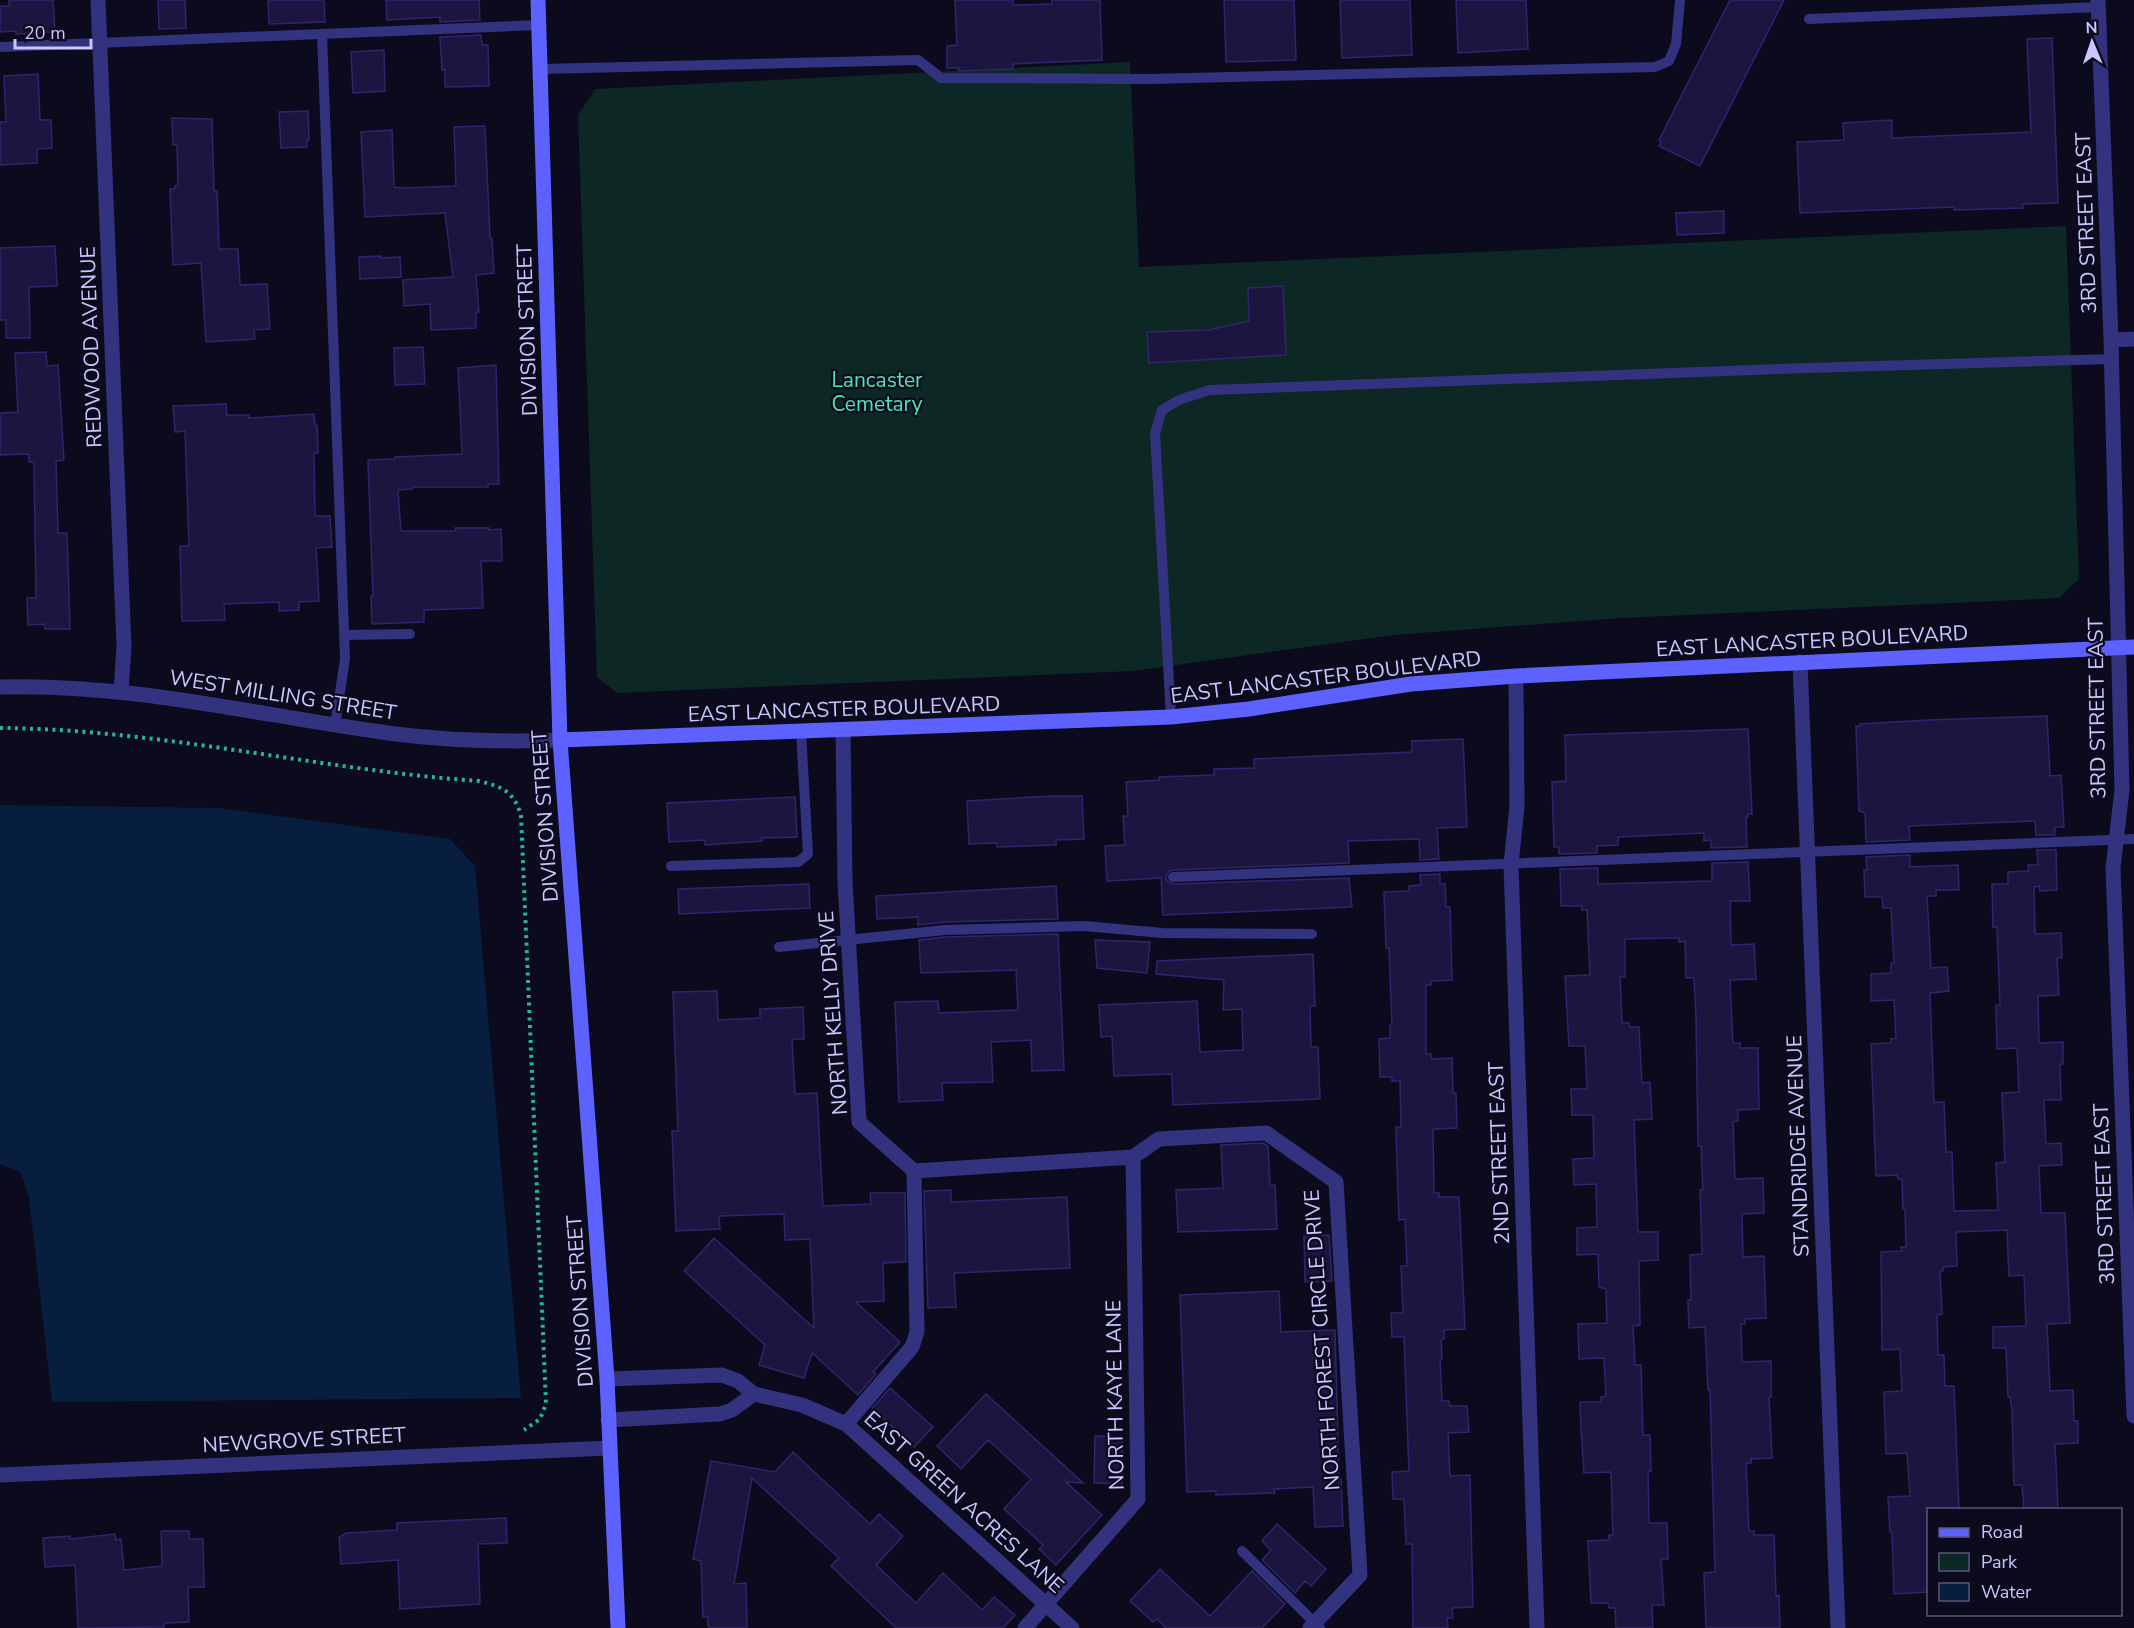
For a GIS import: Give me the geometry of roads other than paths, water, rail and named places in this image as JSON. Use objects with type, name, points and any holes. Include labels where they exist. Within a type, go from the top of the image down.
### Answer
[{"type":"main road","name":"DIVISION STREET","points":[[538,0],[560,740],[607,1379],[618,1628]]},
{"type":"main road","name":"EAST LANCASTER BOULEVARD","points":[[560,740],[1171,717],[1249,709],[1411,684],[1516,676],[2134,647]]},
{"type":"street","name":"REDWOOD AVENUE","points":[[98,0],[124,646],[121,692]]},
{"type":"street","name":"3RD STREET EAST","points":[[2098,4],[2111,340],[2122,790],[2113,868],[2134,1416]]},
{"type":"street","points":[[2111,340],[2134,339]]},
{"type":"street","name":"STANDRIDGE AVENUE","points":[[1800,663],[1838,1628]]},
{"type":"street","name":"2ND STREET EAST","points":[[1516,676],[1517,806],[1511,865],[1537,1628]]},
{"type":"street","name":"WEST MILLING STREET","points":[[0,687],[24,686],[121,692],[398,734],[490,741],[560,740]]},
{"type":"street","name":"NORTH KELLY DRIVE","points":[[843,730],[845,882],[859,1122],[914,1171]]},
{"type":"street","name":"NORTH FOREST CIRCLE DRIVE","points":[[1133,1157],[1159,1139],[1266,1133],[1336,1182],[1360,1575],[1315,1626]]},
{"type":"street","points":[[846,1424],[912,1347],[917,1332],[914,1171],[1133,1157]]},
{"type":"street","name":"NORTH KAYE LANE","points":[[1025,1628],[1138,1499],[1133,1157]]},
{"type":"street","name":"EAST GREEN ACRES LANE","points":[[607,1379],[722,1375],[738,1381],[754,1394],[802,1405],[846,1424],[1072,1628]]},
{"type":"street","points":[[608,1420],[720,1414],[732,1410],[754,1394]]},
{"type":"street","name":"NEWGROVE STREET","points":[[0,1475],[609,1448]]},
{"type":"lane","points":[[541,69],[918,60],[941,78],[1148,79],[1655,67],[1669,61],[1676,44],[1680,0]]},
{"type":"lane","points":[[1809,19],[2098,4]]},
{"type":"lane","points":[[0,47],[539,25]]},
{"type":"lane","points":[[322,34],[345,659],[335,725]]},
{"type":"lane","points":[[1171,717],[1155,433],[1162,410],[1179,400],[1209,390],[2111,359]]},
{"type":"lane","points":[[344,635],[410,634]]},
{"type":"lane","points":[[671,866],[798,862],[808,854],[801,732]]},
{"type":"lane","points":[[1173,877],[1807,854],[2134,839]]},
{"type":"lane","points":[[779,947],[945,930],[1084,926],[1163,933],[1312,934]]},
{"type":"lane","points":[[1242,1551],[1315,1626]]},
{"type":"water","points":[[0,805],[219,808],[450,839],[475,866],[521,1398],[52,1402],[29,1197],[20,1172],[0,1164]]},
{"type":"park label","name":"Lancaster Cemetary","points":[[877,392]]}]
